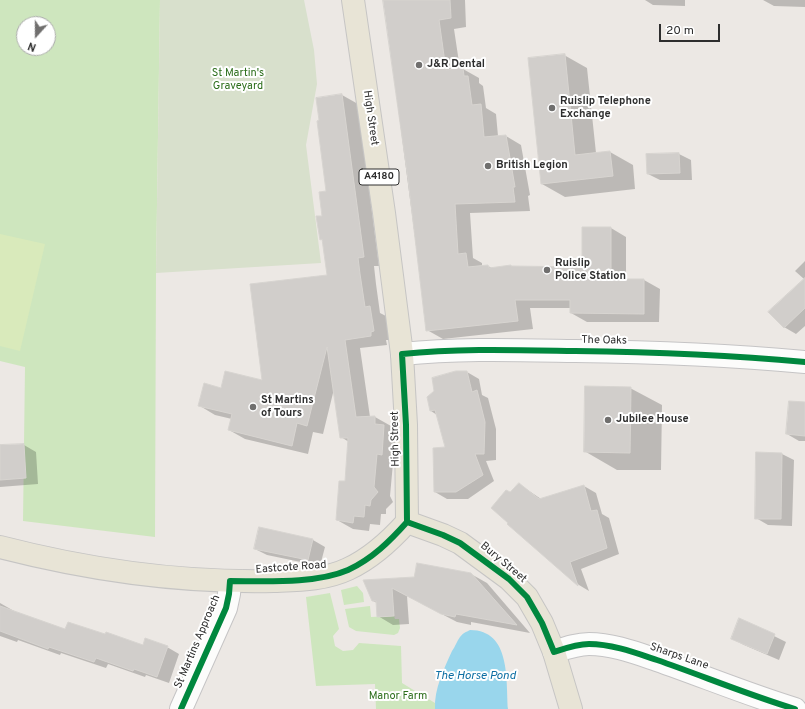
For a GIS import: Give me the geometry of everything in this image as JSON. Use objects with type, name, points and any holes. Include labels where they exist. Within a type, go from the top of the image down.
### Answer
[{"type":"main road","name":"High Street","points":[[353,0],[383,205],[402,354],[406,425],[407,522]]},
{"type":"main road","name":"Eastcote Road","points":[[0,547],[59,561],[180,579],[230,581],[294,580],[328,576],[348,570],[380,550],[407,522]]},
{"type":"main road","name":"Bury Street","points":[[407,522],[443,534],[460,543],[509,578],[527,597],[542,623],[554,652],[571,709]]},
{"type":"street","name":"The Oaks","points":[[402,354],[438,351],[548,350],[735,356],[805,362]]},
{"type":"street","name":"St Martins Approach","points":[[181,709],[226,608],[230,581]]},
{"type":"street","name":"Sharps Lane","points":[[554,652],[577,645],[591,644],[609,646],[632,652],[795,709]]},
{"type":"green space","points":[[0,0],[160,0],[156,273],[155,537],[23,521],[25,367],[0,361]]},
{"type":"green space","name":"St Martin's Graveyard","points":[[160,0],[304,0],[314,50],[317,84],[306,145],[321,263],[156,273]]},
{"type":"green space","points":[[0,234],[45,244],[20,351],[0,346]]},
{"type":"green space","points":[[357,586],[363,593],[364,602],[344,605],[341,590]]},
{"type":"green space","name":"Manor Farm","points":[[330,593],[339,629],[333,636],[335,646],[343,651],[353,650],[359,643],[401,646],[402,683],[435,703],[435,709],[376,709],[375,684],[316,686],[306,597]]},
{"type":"green space","points":[[370,606],[371,617],[394,616],[395,619],[399,619],[400,628],[398,633],[394,635],[356,631],[349,627],[345,609]]},
{"type":"water","name":"The Horse Pond","points":[[470,630],[483,632],[493,638],[500,647],[506,671],[508,709],[435,709],[436,694],[440,679],[452,651],[460,637]]},
{"type":"building","points":[[383,0],[450,0],[451,18],[439,20],[446,70],[463,68],[464,76],[468,76],[472,105],[481,104],[484,137],[506,135],[515,187],[513,187],[515,202],[455,204],[458,254],[466,253],[468,267],[488,265],[489,268],[511,265],[582,267],[582,227],[611,227],[611,279],[644,279],[644,314],[570,313],[570,300],[515,300],[518,321],[426,331],[408,179]]},
{"type":"building","name":"Ruislip Telephone Exchange","points":[[565,54],[575,155],[610,151],[613,176],[541,184],[528,58]]},
{"type":"building","points":[[342,94],[364,257],[358,258],[360,274],[365,307],[370,306],[374,331],[371,332],[371,336],[345,340],[356,417],[375,416],[375,424],[384,425],[382,455],[377,454],[374,487],[378,492],[371,500],[370,506],[365,505],[364,517],[354,516],[353,523],[336,520],[339,481],[345,481],[348,438],[340,438],[327,347],[307,426],[297,423],[292,446],[228,430],[232,414],[198,406],[204,383],[221,388],[225,371],[262,380],[250,284],[327,275],[322,239],[320,240],[316,216],[322,216],[319,192],[326,191],[317,121],[319,120],[316,98]]},
{"type":"building","points":[[679,153],[680,173],[647,174],[646,154]]},
{"type":"building","points":[[805,278],[805,308],[784,328],[768,312]]},
{"type":"building","points":[[456,371],[467,371],[472,392],[477,390],[485,422],[484,454],[475,454],[483,475],[456,492],[434,492],[433,448],[445,447],[435,410],[430,411],[427,397],[434,391],[432,378]]},
{"type":"building","name":"Jubilee House","points":[[585,386],[631,387],[630,453],[584,452]]},
{"type":"building","points":[[789,401],[805,402],[805,436],[786,434]]},
{"type":"building","points":[[24,444],[26,478],[0,480],[0,445]]},
{"type":"building","points":[[756,452],[782,453],[781,519],[755,519]]},
{"type":"building","points":[[519,483],[539,499],[584,485],[591,511],[597,510],[607,548],[570,562],[578,586],[507,524],[508,523],[491,508],[506,490],[510,492]]},
{"type":"building","points":[[259,527],[313,539],[308,560],[254,549]]},
{"type":"building","points":[[417,563],[471,573],[517,625],[456,614],[455,617],[441,614],[392,588],[394,616],[377,617],[376,601],[372,601],[363,580],[414,577]]},
{"type":"building","points":[[0,606],[65,629],[68,622],[105,634],[106,632],[143,645],[145,638],[168,646],[157,677],[134,669],[133,671],[96,658],[94,662],[49,647],[48,649],[0,631]]},
{"type":"building","points":[[739,618],[775,634],[767,654],[731,639]]},
{"type":"cycle path","points":[[407,522],[406,425],[402,354],[488,350],[604,351],[719,356],[805,362]]},
{"type":"cycle path","points":[[407,522],[460,543],[509,579],[527,597],[542,623],[554,652],[572,646],[585,644],[598,644],[615,647],[657,660],[743,692],[795,709]]},
{"type":"cycle path","points":[[181,709],[226,608],[230,581],[306,580],[321,578],[348,570],[357,566],[373,555],[407,522]]},
{"type":"place","name":"J&R Dental","points":[[419,65]]},
{"type":"place","name":"Ruislip Telephone Exchange","points":[[552,108]]},
{"type":"place","name":"British Legion","points":[[488,166]]},
{"type":"place","name":"Ruislip Police Station","points":[[547,270]]},
{"type":"place","name":"St Martins of Tours","points":[[253,407]]},
{"type":"place","name":"Jubilee House","points":[[608,420]]}]
